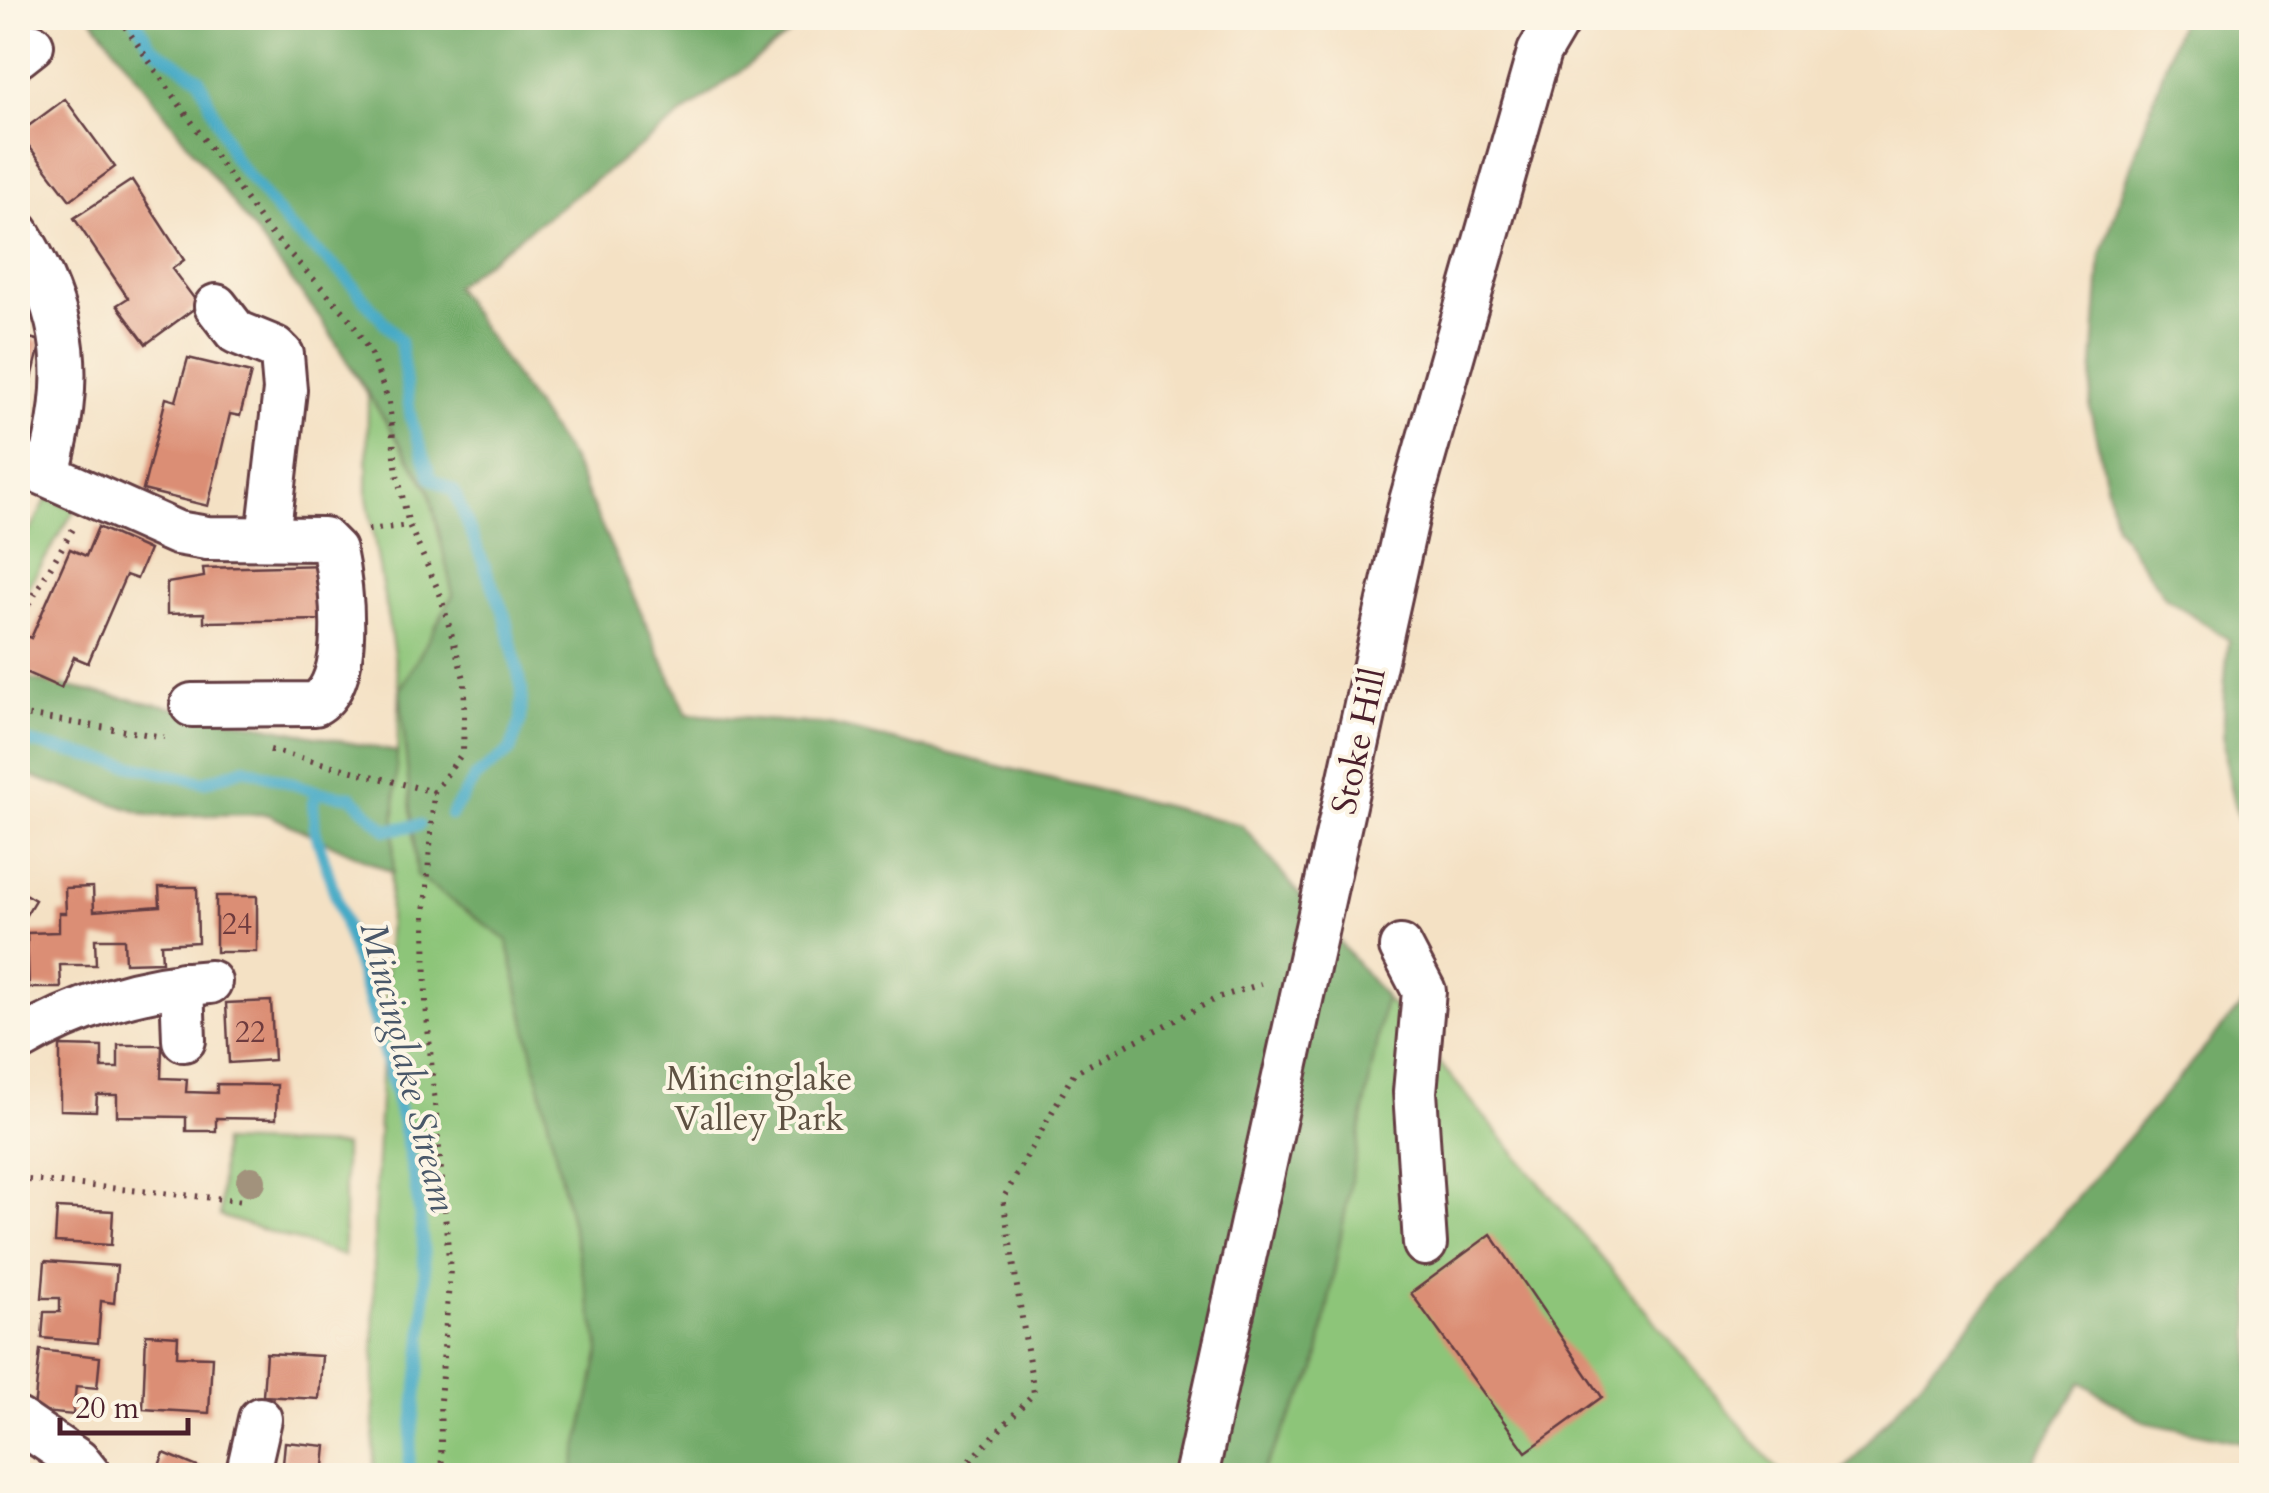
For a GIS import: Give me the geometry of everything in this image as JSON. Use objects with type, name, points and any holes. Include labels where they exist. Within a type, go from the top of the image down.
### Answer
[{"type":"street","name":"Stoke Hill","points":[[1196,1476],[1411,502],[1538,52],[1559,18]]},
{"type":"street","points":[[18,233],[47,283],[66,362],[66,388],[33,468],[177,533],[207,538],[323,539],[334,550],[339,574],[341,654],[336,683],[328,698],[316,704],[192,705]]},
{"type":"street","points":[[216,306],[236,332],[275,348],[282,355],[285,390],[268,536]]},
{"type":"street","points":[[1401,947],[1424,990],[1416,1092],[1425,1244]]},
{"type":"street","points":[[18,1041],[58,1017],[128,994],[196,983],[184,1040]]},
{"type":"street","points":[[246,1476],[260,1419]]},
{"type":"street","points":[[18,1420],[90,1476]]},
{"type":"path","points":[[120,18],[265,228],[347,314],[370,352],[390,402],[397,474],[409,526],[440,594],[465,682],[462,752],[434,792],[425,914],[426,1005],[450,1270],[440,1401],[442,1476]]},
{"type":"path","points":[[18,622],[95,494]]},
{"type":"path","points":[[390,780],[434,792]]},
{"type":"path","points":[[956,1476],[1034,1393],[1003,1198],[1074,1073],[1218,998],[1309,968]]},
{"type":"path","points":[[18,1178],[244,1201]]},
{"type":"green space","name":"Mincinglake Valley Park","points":[[92,18],[811,18],[454,286],[571,459],[687,714],[830,725],[1242,825],[1385,997],[1316,1370],[1260,1475],[572,1475],[600,1350],[507,940],[417,876],[400,690],[453,595],[429,490],[321,319]]},
{"type":"green space","points":[[2181,18],[2251,18],[2251,851],[2232,797],[2224,747],[2229,640],[2165,597],[2115,525],[2090,409],[2101,255]]},
{"type":"green space","name":"Mincinglake Valley Park","points":[[321,319],[571,459],[687,714],[830,725],[1242,825],[1782,1475],[374,1475],[374,1221],[400,690],[367,497],[368,396]]},
{"type":"green space","points":[[47,498],[75,509],[18,604],[18,526],[31,530]]},
{"type":"green space","points":[[18,677],[397,752],[393,873],[267,814],[151,816],[18,772]]},
{"type":"green space","points":[[2251,994],[2251,1444],[2144,1422],[2081,1382],[2025,1475],[1840,1475]]},
{"type":"green space","points":[[222,1142],[344,1146],[344,1256],[220,1216]]},
{"type":"building","points":[[65,99],[115,167],[70,200],[19,133]]},
{"type":"building","points":[[132,180],[184,260],[172,269],[199,305],[146,344],[117,305],[128,298],[74,218]]},
{"type":"building","points":[[18,335],[41,341],[28,395],[18,393]]},
{"type":"building","points":[[188,358],[251,373],[240,416],[230,414],[208,506],[143,490],[166,398],[176,401]]},
{"type":"building","points":[[98,527],[149,550],[137,579],[126,575],[88,663],[74,657],[61,688],[18,669],[18,637],[19,633],[31,638],[70,549],[86,556]]},
{"type":"building","points":[[327,565],[327,620],[204,622],[204,613],[167,614],[167,583],[204,577],[203,568]]},
{"type":"building","points":[[93,887],[94,911],[160,906],[159,887],[197,887],[198,942],[161,944],[162,962],[125,963],[124,939],[95,939],[96,965],[60,965],[61,988],[29,988],[27,933],[59,932],[59,913],[66,913],[65,888]]},
{"type":"building","points":[[18,890],[35,900],[18,928]]},
{"type":"building","points":[[216,896],[257,896],[257,952],[216,952]]},
{"type":"building","points":[[271,1001],[274,1060],[229,1063],[226,1003]]},
{"type":"building","points":[[118,1045],[162,1045],[161,1078],[187,1079],[186,1092],[217,1093],[217,1084],[277,1085],[276,1119],[216,1118],[216,1131],[186,1131],[186,1117],[117,1116],[117,1095],[97,1095],[96,1111],[60,1110],[60,1046],[102,1047],[102,1068],[118,1068]]},
{"type":"building","points":[[57,1208],[113,1211],[111,1245],[55,1242]]},
{"type":"building","points":[[1491,1234],[1602,1397],[1526,1452],[1411,1293]]},
{"type":"building","points":[[45,1261],[117,1266],[114,1303],[101,1301],[98,1343],[42,1338],[44,1312],[60,1312],[60,1298],[42,1298]]},
{"type":"building","points":[[146,1334],[178,1336],[177,1356],[212,1357],[209,1413],[143,1409]]},
{"type":"building","points":[[40,1350],[100,1357],[97,1388],[76,1386],[73,1415],[34,1411]]},
{"type":"building","points":[[266,1353],[322,1356],[319,1399],[263,1396]]},
{"type":"building","points":[[285,1442],[326,1446],[323,1476],[267,1476],[269,1462],[283,1464]]},
{"type":"building","points":[[164,1453],[200,1468],[198,1476],[155,1476]]},
{"type":"waterway","name":"Mincinglake Stream","points":[[135,18],[151,46],[199,78],[233,157],[291,229],[343,274],[400,341],[411,419],[431,478],[454,491],[505,616],[522,690],[521,720],[510,751],[475,778],[451,815]]},
{"type":"waterway","points":[[18,740],[204,782],[245,768],[318,792]]},
{"type":"waterway","name":"Mincinglake Stream","points":[[408,1476],[425,1310],[422,1232],[401,1116],[315,830],[313,802],[318,792],[352,797],[386,830],[419,825]]}]
